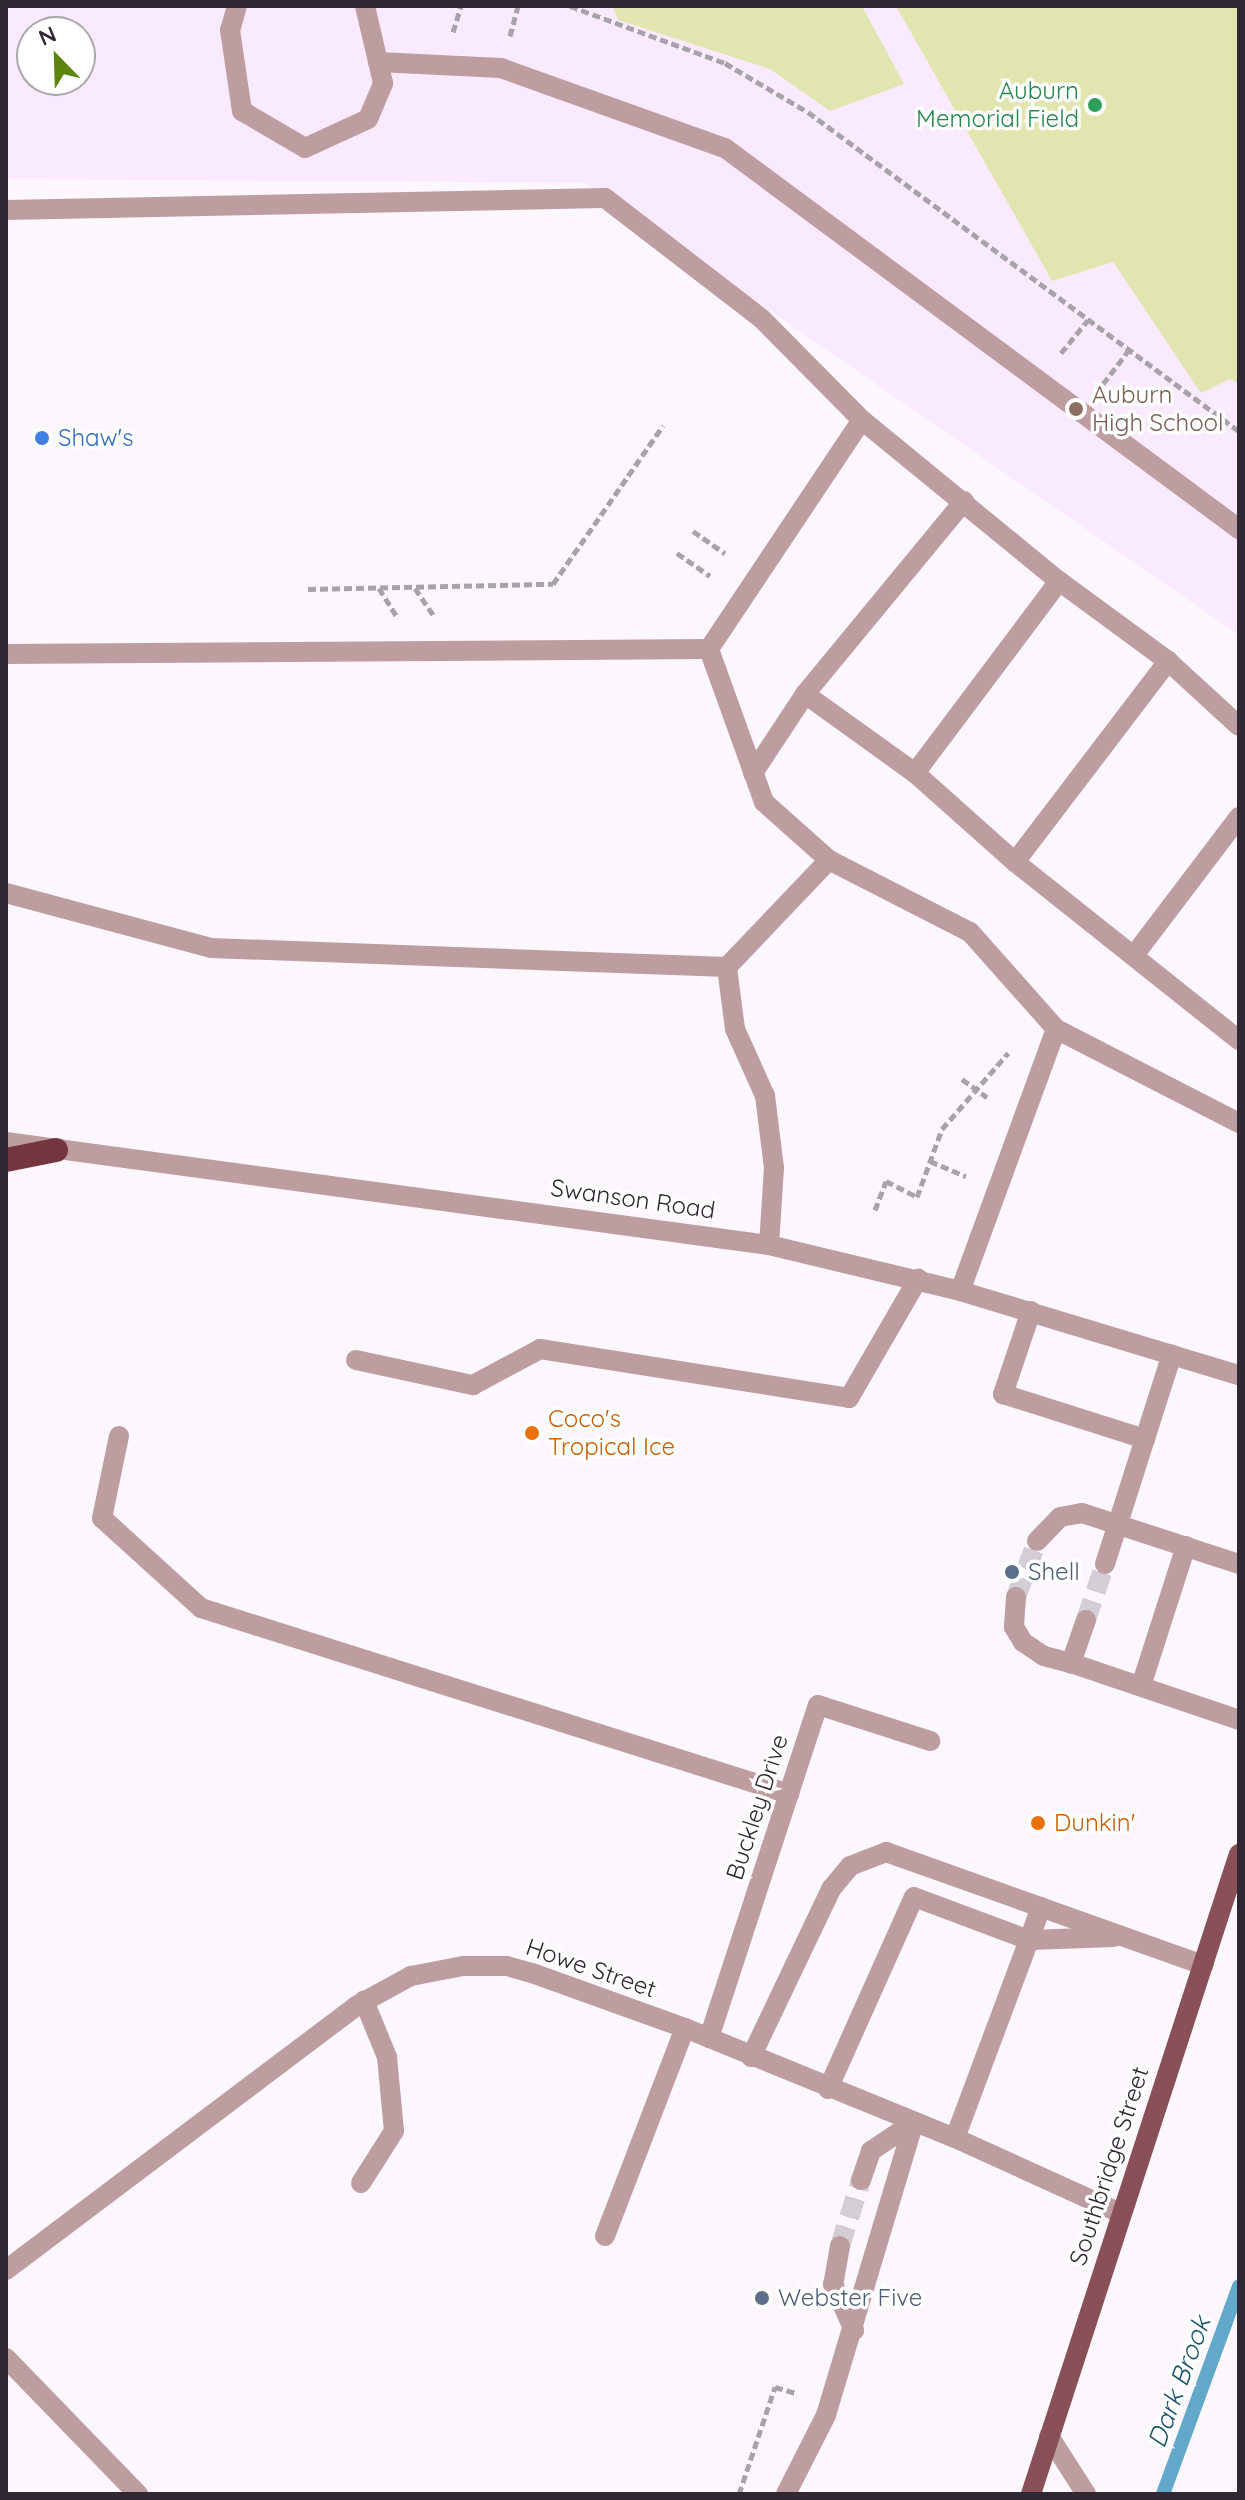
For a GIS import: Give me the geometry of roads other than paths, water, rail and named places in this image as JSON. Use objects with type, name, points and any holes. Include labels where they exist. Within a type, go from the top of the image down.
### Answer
[{"type":"highway","points":[[6,1160],[56,1150]]},
{"type":"main road","name":"Southbridge Street","points":[[1031,2494],[1239,1854]]},
{"type":"street","points":[[237,6],[230,30],[242,111],[305,148],[368,119],[383,83],[365,6]]},
{"type":"street","points":[[378,62],[501,68],[725,148],[1239,529]]},
{"type":"street","points":[[6,210],[605,198],[762,319],[862,420],[1059,581],[1168,661],[1239,726]]},
{"type":"street","points":[[709,649],[862,420]]},
{"type":"street","points":[[753,773],[805,694],[964,501]]},
{"type":"street","points":[[915,773],[1059,581]]},
{"type":"street","points":[[6,654],[709,649]]},
{"type":"street","points":[[709,649],[764,802],[829,860],[970,932],[1056,1029],[1239,1123]]},
{"type":"street","points":[[1015,862],[1168,661]]},
{"type":"street","points":[[805,694],[915,773],[1015,862],[1135,954],[1239,1040]]},
{"type":"street","points":[[1135,954],[1239,817]]},
{"type":"street","points":[[6,893],[211,948],[727,967],[829,860]]},
{"type":"street","points":[[727,967],[735,1029],[765,1096],[774,1168],[769,1245]]},
{"type":"street","points":[[960,1291],[1056,1029]]},
{"type":"street","name":"Swanson Road","points":[[6,1142],[769,1245],[918,1279],[1239,1375]]},
{"type":"street","points":[[356,1360],[473,1385],[540,1349],[849,1398],[918,1279]]},
{"type":"street","points":[[1031,1311],[1003,1394],[1145,1439]]},
{"type":"street","points":[[1105,1564],[1172,1354]]},
{"type":"street","points":[[119,1436],[102,1518],[201,1608],[789,1794]]},
{"type":"street","points":[[1037,1541],[1060,1517],[1082,1513],[1239,1564]]},
{"type":"street","points":[[1141,1686],[1186,1546]]},
{"type":"street","points":[[1016,1597],[1014,1627],[1023,1642],[1044,1656],[1239,1720]]},
{"type":"street","points":[[1071,1663],[1086,1620]]},
{"type":"street","name":"Buckley Drive","points":[[709,2038],[818,1705],[930,1741]]},
{"type":"street","points":[[751,2057],[831,1889],[850,1866],[886,1852],[1203,1965]]},
{"type":"street","points":[[828,2089],[926,1867]]},
{"type":"street","points":[[914,1897],[1029,1940],[1124,1937]]},
{"type":"street","points":[[955,2138],[1041,1907]]},
{"type":"street","name":"Howe Street","points":[[6,2270],[364,2001],[411,1976],[440,1969],[507,1966],[685,2028],[828,2089],[955,2138],[1120,2213]]},
{"type":"street","points":[[361,2183],[394,2131],[387,2057],[364,2001]]},
{"type":"street","points":[[605,2236],[685,2028]]},
{"type":"street","points":[[861,2180],[871,2151],[914,2122]]},
{"type":"street","points":[[786,2494],[826,2415],[914,2122]]},
{"type":"street","points":[[840,2246],[833,2284],[854,2330]]},
{"type":"street","points":[[6,2358],[138,2494]]},
{"type":"street","points":[[1049,2436],[1086,2494]]},
{"type":"waterway","name":"Dark Brook","points":[[1163,2494],[1239,2286]]},
{"type":"tunnel","points":[[1016,1597],[1037,1541]]},
{"type":"tunnel","points":[[1086,1620],[1105,1564]]},
{"type":"tunnel","points":[[840,2246],[861,2180]]},
{"type":"place","name":"Auburn Memorial Field","points":[[1095,105]]},
{"type":"place","name":"Auburn High School","points":[[1076,409]]},
{"type":"place","name":"Shaw's","points":[[42,438]]},
{"type":"place","name":"Coco's Tropical Ice","points":[[532,1433]]},
{"type":"place","name":"Shell","points":[[1012,1572]]},
{"type":"place","name":"Dunkin'","points":[[1038,1823]]},
{"type":"place","name":"Webster Five","points":[[762,2298]]}]
